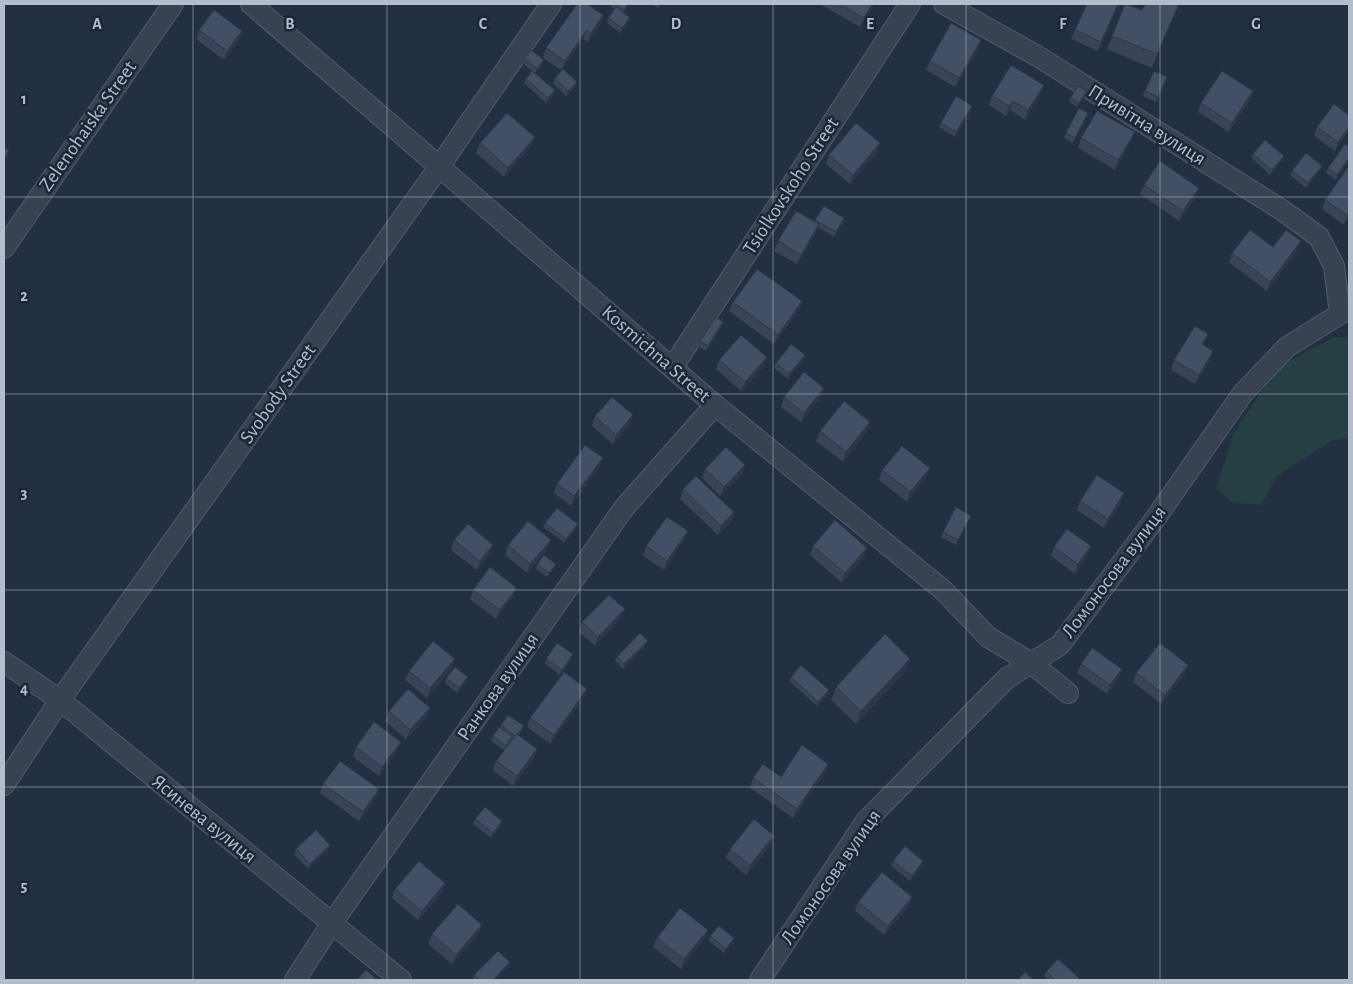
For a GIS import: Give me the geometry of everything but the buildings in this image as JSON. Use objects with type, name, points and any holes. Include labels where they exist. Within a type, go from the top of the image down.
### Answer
[{"type":"street","name":"Zelenohaiska Street","points":[[4,248],[172,4]]},
{"type":"street","name":"Kosmichna Street","points":[[251,4],[715,405],[943,590],[988,637],[1031,662],[1068,693]]},
{"type":"street","name":"Svobody Street","points":[[4,785],[60,700],[439,167],[551,4]]},
{"type":"street","name":"Tsiolkovskoho Street","points":[[672,368],[910,4]]},
{"type":"street","name":"Привітна вулиця","points":[[944,4],[1040,57],[1282,210],[1319,237],[1334,266]]},
{"type":"street","name":"Ломоносова вулиця","points":[[760,980],[866,821],[1007,678],[1060,645],[1155,519],[1244,393],[1288,347],[1340,314],[1334,266]]},
{"type":"street","name":"Ранкова вулиця","points":[[295,980],[332,923],[624,508],[715,405]]},
{"type":"street","name":"Ясинева вулиця","points":[[4,662],[60,700],[401,980]]},
{"type":"green space","points":[[1334,337],[1349,338],[1349,438],[1333,440],[1278,475],[1261,505],[1231,502],[1216,488],[1234,433],[1276,368]]}]
